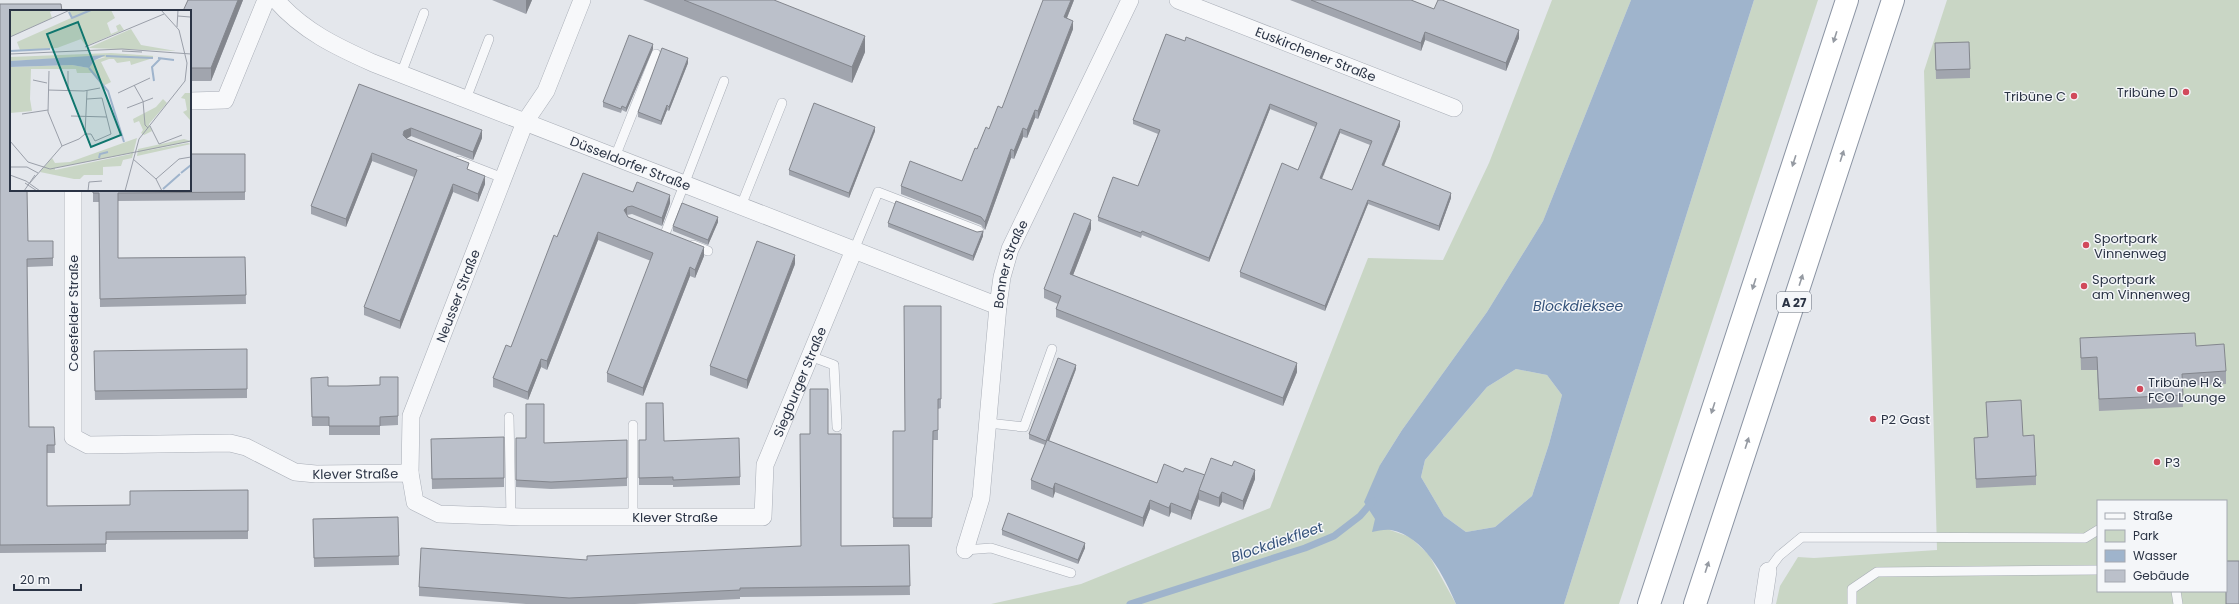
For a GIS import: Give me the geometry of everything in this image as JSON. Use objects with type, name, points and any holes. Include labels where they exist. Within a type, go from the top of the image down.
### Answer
[{"type":"highway","points":[[1649,604],[1847,0]]},
{"type":"highway","name":"A 27","points":[[1695,604],[1893,0]]},
{"type":"street","points":[[191,100],[225,100],[266,0]]},
{"type":"street","name":"Düsseldorfer Straße","points":[[276,0],[286,11],[325,41],[401,74],[998,306]]},
{"type":"street","name":"Neusser Straße","points":[[410,473],[411,416],[524,122],[546,91],[582,0]]},
{"type":"street","name":"Bonner Straße","points":[[965,550],[981,498],[998,306],[1002,277],[1010,249],[1130,0]]},
{"type":"street","name":"Euskirchener Straße","points":[[1178,0],[1201,4],[1454,108]]},
{"type":"street","name":"Coesfelder Straße","points":[[73,191],[73,437]]},
{"type":"street","name":"Siegburger Straße","points":[[763,517],[765,465],[854,250]]},
{"type":"street","name":"Klever Straße","points":[[73,437],[88,445],[230,443],[246,447],[295,472],[316,474],[410,473],[415,502],[439,514],[511,517],[763,517]]},
{"type":"street","points":[[1763,604],[1768,571]]},
{"type":"lane","points":[[401,74],[424,13]]},
{"type":"lane","points":[[466,99],[489,39]]},
{"type":"lane","points":[[615,157],[656,54]]},
{"type":"lane","points":[[665,234],[724,81]]},
{"type":"lane","points":[[741,206],[782,103]]},
{"type":"lane","points":[[452,158],[503,178]]},
{"type":"lane","points":[[854,250],[878,192],[979,231]]},
{"type":"lane","points":[[687,243],[708,251]]},
{"type":"lane","points":[[988,423],[1024,427],[1052,349]]},
{"type":"lane","points":[[810,356],[834,365],[837,427]]},
{"type":"lane","points":[[509,417],[511,517]]},
{"type":"lane","points":[[633,517],[634,425]]},
{"type":"lane","points":[[1768,571],[1779,556],[1802,537],[2085,538],[2097,531]]},
{"type":"lane","points":[[965,550],[991,548],[1071,573]]},
{"type":"lane","points":[[1852,604],[1852,589],[1877,572],[2097,570]]},
{"type":"lane","points":[[2176,592],[2178,604]]},
{"type":"green space","points":[[1552,0],[1631,0],[1543,221],[1487,312],[1402,430],[1380,465],[1390,530],[1410,537],[1429,555],[1456,604],[991,604],[1081,584],[1270,508],[1368,258],[1443,260],[1489,163]]},
{"type":"green space","points":[[1754,0],[1818,0],[1619,604],[1564,604]]},
{"type":"green space","name":"Sportpark am Vinnenweg","points":[[1947,0],[2239,0],[2239,604],[1776,604],[1780,586],[1798,557],[1814,558],[1937,550],[1924,71]]},
{"type":"green space","points":[[1516,369],[1547,375],[1562,395],[1549,444],[1532,496],[1495,527],[1466,532],[1444,516],[1421,477],[1425,460],[1487,387]]},
{"type":"water","name":"Blockdieksee","points":[[1631,0],[1754,0],[1564,604],[1456,604],[1439,570],[1423,549],[1413,540],[1403,534],[1391,530],[1372,532],[1375,519],[1364,502],[1380,465],[1402,430],[1487,312],[1543,221]],"holes":[[[1516,369],[1547,375],[1562,395],[1549,444],[1532,496],[1495,527],[1466,532],[1444,516],[1421,477],[1425,460],[1487,387]]]},
{"type":"building","points":[[188,0],[238,0],[211,68],[191,68],[191,10],[183,10]]},
{"type":"building","points":[[684,0],[774,0],[865,36],[852,67]]},
{"type":"building","points":[[1043,0],[1071,0],[1064,17],[1073,21],[1038,111],[1035,110],[1027,130],[1023,128],[1014,151],[1011,149],[985,222],[981,217],[901,186],[910,161],[962,181],[975,148],[977,149],[986,127],[989,129],[998,106],[1002,108]]},
{"type":"building","points":[[1311,0],[1411,0],[1434,9],[1438,0],[1442,0],[1519,30],[1506,63],[1425,32],[1421,43]]},
{"type":"building","points":[[0,4],[61,4],[62,10],[10,10],[10,191],[27,191],[28,241],[53,241],[53,258],[27,259],[29,427],[54,427],[55,445],[47,445],[47,506],[130,505],[130,491],[248,490],[248,531],[106,532],[106,544],[0,545]]},
{"type":"building","points":[[1166,34],[1185,41],[1186,37],[1400,121],[1382,165],[1451,193],[1439,226],[1368,200],[1325,306],[1240,272],[1282,163],[1298,170],[1317,123],[1270,104],[1209,258],[1142,231],[1141,233],[1098,217],[1113,177],[1138,186],[1160,130],[1133,120]],"holes":[[[1340,129],[1372,141],[1352,190],[1320,178]]]},
{"type":"building","points":[[629,35],[653,44],[626,108],[622,106],[621,109],[603,102]]},
{"type":"building","points":[[1969,42],[1970,69],[1936,70],[1935,43]]},
{"type":"building","points":[[662,48],[688,58],[669,107],[667,105],[661,121],[638,112]]},
{"type":"building","points":[[359,84],[482,130],[473,152],[411,128],[404,131],[403,135],[407,139],[469,163],[467,169],[485,176],[478,194],[453,184],[400,321],[364,307],[417,170],[372,153],[346,219],[311,206]]},
{"type":"building","points":[[814,103],[875,127],[849,193],[789,170]]},
{"type":"building","points":[[191,154],[245,154],[245,192],[118,193],[118,258],[245,257],[246,295],[100,299],[99,193],[93,193],[93,191],[191,191]]},
{"type":"building","points":[[583,173],[633,192],[637,182],[670,195],[662,218],[632,206],[627,207],[624,210],[628,217],[704,247],[695,270],[690,267],[643,388],[607,373],[653,253],[598,232],[547,361],[541,359],[528,392],[493,378],[506,345],[511,347],[554,235],[557,237]]},
{"type":"building","points":[[896,201],[977,232],[983,231],[973,256],[888,223]]},
{"type":"building","points":[[682,203],[718,217],[708,240],[673,226]]},
{"type":"building","points":[[1074,213],[1091,220],[1070,274],[1297,363],[1283,398],[1056,309],[1061,296],[1044,289]]},
{"type":"building","points":[[757,241],[795,255],[747,380],[710,366]]},
{"type":"building","points":[[904,306],[941,306],[941,399],[938,399],[938,430],[933,431],[932,518],[893,518],[893,431],[905,431]]},
{"type":"building","name":"Tribüne H & FCO Lounge","points":[[2195,333],[2196,346],[2224,344],[2226,371],[2182,374],[2183,395],[2099,399],[2097,357],[2081,358],[2080,338]]},
{"type":"building","points":[[247,349],[247,389],[95,391],[94,351]]},
{"type":"building","points":[[1058,358],[1076,365],[1046,441],[1029,434]]},
{"type":"building","points":[[328,377],[328,386],[347,386],[380,385],[380,377],[398,377],[398,416],[380,417],[380,426],[329,426],[329,417],[312,417],[311,378]]},
{"type":"building","points":[[810,389],[828,389],[828,434],[841,434],[841,546],[909,545],[910,586],[740,588],[740,590],[569,598],[419,587],[421,548],[587,560],[587,556],[801,546],[800,434],[810,434]]},
{"type":"building","points":[[2021,400],[2023,436],[2034,435],[2036,476],[1976,479],[1974,438],[1988,437],[1986,402]]},
{"type":"building","points":[[646,403],[663,403],[664,441],[739,438],[740,477],[673,480],[673,477],[639,478],[639,440],[646,440]]},
{"type":"building","points":[[526,404],[544,404],[544,443],[627,440],[627,478],[551,482],[516,480],[516,438],[526,438]]},
{"type":"building","points":[[504,437],[504,478],[432,479],[431,439]]},
{"type":"building","points":[[1047,440],[1157,483],[1164,464],[1183,472],[1185,468],[1205,475],[1191,511],[1171,503],[1169,508],[1150,500],[1143,518],[1055,483],[1053,489],[1031,480]]},
{"type":"building","points":[[1211,458],[1232,466],[1234,461],[1255,470],[1243,501],[1222,492],[1219,498],[1199,490]]},
{"type":"building","points":[[1008,513],[1085,543],[1078,560],[1002,530]]},
{"type":"building","points":[[398,517],[399,556],[314,558],[313,519]]},
{"type":"building","points":[[2227,561],[2239,561],[2239,604],[2226,604]]},
{"type":"waterway","name":"Blockdiekfleet","points":[[1130,604],[1305,548],[1334,536],[1360,516],[1373,501]]},
{"type":"place","name":"Tribüne D","points":[[2186,92]]},
{"type":"place","name":"Tribüne C","points":[[2074,96]]},
{"type":"place","name":"Sportpark Vinnenweg","points":[[2086,245]]},
{"type":"place","name":"Sportpark am Vinnenweg","points":[[2084,286]]},
{"type":"place","name":"Tribüne H & FCO Lounge","points":[[2140,389]]},
{"type":"place","name":"P2 Gast","points":[[1873,419]]},
{"type":"place","name":"P3","points":[[2157,462]]}]
